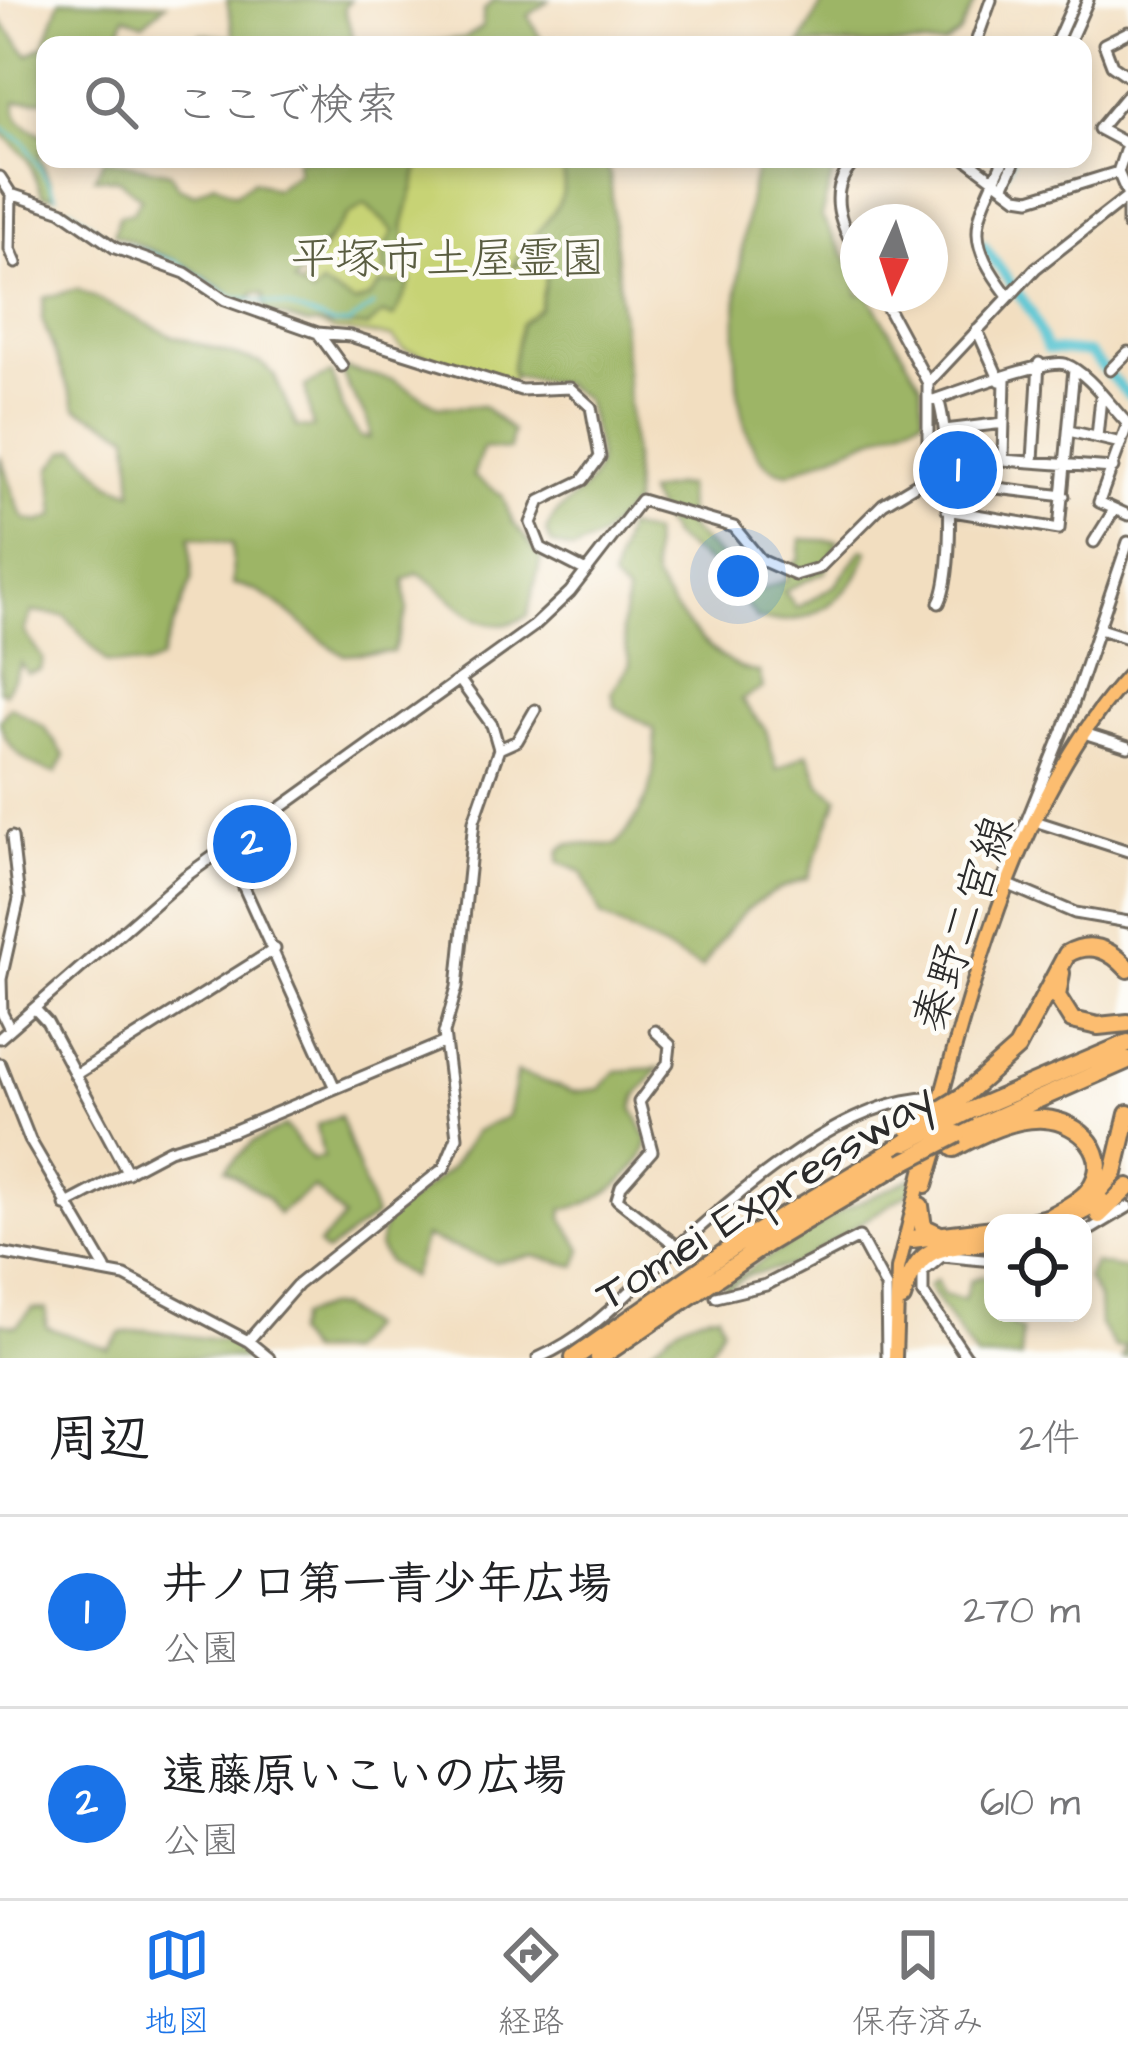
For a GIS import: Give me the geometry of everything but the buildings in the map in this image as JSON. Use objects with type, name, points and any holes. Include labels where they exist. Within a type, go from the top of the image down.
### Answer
[{"type":"highway","points":[[966,1103],[1017,1048],[1067,954],[1091,946],[1128,969]]},
{"type":"highway","points":[[1120,1024],[1083,1024],[1067,1016],[1056,982],[1069,962],[1089,954],[1111,960],[1128,980]]},
{"type":"highway","name":"Tomei Expressway","points":[[574,1358],[731,1248],[966,1103],[1121,1054]]},
{"type":"highway","name":"Tomei Expressway","points":[[598,1358],[801,1222],[1121,1054]]},
{"type":"highway","points":[[1068,1214],[1106,1186],[1120,1156],[1128,1114]]},
{"type":"highway","points":[[956,1141],[1026,1119],[1054,1120],[1082,1131],[1096,1152],[1094,1181],[1088,1193],[1063,1214]]},
{"type":"highway","points":[[1069,1214],[1106,1197],[1128,1148]]},
{"type":"highway","points":[[1092,1217],[1110,1207],[1128,1187]]},
{"type":"highway","points":[[920,1206],[920,1221],[928,1231],[952,1235]]},
{"type":"highway","points":[[908,1238],[984,1230]]},
{"type":"highway","points":[[908,1238],[971,1245]]},
{"type":"highway","points":[[902,1298],[923,1255],[984,1243]]},
{"type":"main road","name":"秦野二宮線","points":[[895,1358],[895,1305],[941,1098],[1013,890],[1064,761],[1128,676]]},
{"type":"main road","name":"秦野二宮線","points":[[895,1358],[908,1238],[1013,890],[1041,823],[1090,735],[1128,688]]},
{"type":"street","points":[[978,36],[991,0]]},
{"type":"street","points":[[1059,36],[1075,0]]},
{"type":"street","points":[[1072,36],[1088,0]]},
{"type":"street","points":[[1128,32],[1103,44],[1112,64],[1128,76]]},
{"type":"street","points":[[928,382],[1013,293],[1128,196],[1118,172],[1128,143],[1099,129],[1128,94]]},
{"type":"street","points":[[840,217],[837,202],[843,176],[850,168]]},
{"type":"street","points":[[979,168],[1017,196],[1036,199],[1118,172]]},
{"type":"street","points":[[999,182],[1002,168]]},
{"type":"street","points":[[1009,168],[977,219],[976,240],[981,259],[1013,293]]},
{"type":"street","points":[[0,176],[11,194],[10,250],[16,263]]},
{"type":"street","points":[[11,194],[62,211],[115,248],[185,273],[225,300],[263,309],[318,333],[345,335],[521,390],[565,386],[584,398],[600,440],[597,464],[583,480],[544,497],[530,523],[546,552],[586,571]]},
{"type":"street","points":[[1128,207],[1128,225]]},
{"type":"street","points":[[890,312],[928,382],[945,430],[950,566],[939,603]]},
{"type":"street","points":[[977,330],[1003,380],[1003,458]]},
{"type":"street","points":[[318,333],[342,366]]},
{"type":"street","points":[[331,354],[343,347],[345,335]]},
{"type":"street","points":[[1110,370],[1128,352]]},
{"type":"street","points":[[933,401],[1003,380],[1039,363],[1074,369],[1128,423],[1099,502],[1128,515]]},
{"type":"street","points":[[1034,460],[1039,363]]},
{"type":"street","points":[[947,510],[1059,530],[1074,369]]},
{"type":"street","points":[[1097,437],[1101,397]]},
{"type":"street","points":[[0,1038],[185,876],[534,626],[586,571],[631,511],[651,500],[689,518],[734,527],[760,560],[777,572],[812,572],[883,504],[923,476],[933,401]]},
{"type":"street","points":[[945,430],[1004,423]]},
{"type":"street","points":[[1069,431],[1121,443]]},
{"type":"street","points":[[947,456],[1113,468]]},
{"type":"street","points":[[946,482],[1064,496]]},
{"type":"street","points":[[1094,542],[1114,510]]},
{"type":"street","points":[[1128,542],[1100,629],[1002,884],[1095,919],[1128,922]]},
{"type":"street","points":[[1116,580],[1128,584]]},
{"type":"street","points":[[1100,629],[1128,638]]},
{"type":"street","points":[[248,1341],[297,1285],[449,1162],[457,1136],[443,1042],[457,987],[474,821],[499,749],[492,725],[461,682]]},
{"type":"street","points":[[499,749],[517,740],[535,710]]},
{"type":"street","points":[[1090,735],[1128,747]]},
{"type":"street","points":[[1041,823],[1128,851]]},
{"type":"street","points":[[10,1029],[2,1013],[1,979],[19,899],[12,837]]},
{"type":"street","points":[[226,850],[334,1086]]},
{"type":"street","points":[[75,1075],[275,949]]},
{"type":"street","points":[[35,1009],[128,1173]]},
{"type":"street","points":[[655,1031],[670,1045],[670,1055],[639,1102],[652,1151],[621,1186],[617,1199],[681,1251]]},
{"type":"street","points":[[65,1205],[169,1150],[233,1131],[443,1042]]},
{"type":"street","points":[[0,1064],[30,1141],[105,1268]]},
{"type":"street","points":[[538,1358],[592,1329],[681,1251],[849,1119],[903,1098],[941,1098]]},
{"type":"street","points":[[1092,1230],[1128,1207]]},
{"type":"street","points":[[1112,1220],[1128,1225]]},
{"type":"street","points":[[716,1298],[766,1285],[859,1237],[886,1287],[895,1358]]},
{"type":"street","points":[[0,1253],[105,1268],[248,1341],[269,1358]]},
{"type":"street","points":[[967,1358],[922,1293],[923,1272],[942,1256],[984,1260]]},
{"type":"green space","points":[[60,0],[166,4],[143,24],[125,16],[119,36],[47,36]]},
{"type":"green space","points":[[227,0],[350,0],[344,7],[352,36],[234,36]]},
{"type":"green space","points":[[494,0],[549,0],[528,16],[539,36],[467,36],[482,27],[484,10]]},
{"type":"green space","points":[[824,0],[976,0],[956,36],[805,36]]},
{"type":"green space","points":[[0,20],[28,55],[36,50],[36,101],[16,102],[17,115],[36,131],[36,168],[44,168],[55,196],[43,196],[28,159],[0,131]]},
{"type":"green space","points":[[100,168],[147,168],[170,173],[178,187],[195,194],[214,183],[235,194],[253,181],[275,189],[298,173],[298,168],[419,168],[403,227],[410,269],[384,272],[384,251],[394,231],[365,204],[348,215],[294,282],[312,295],[321,285],[355,303],[370,297],[381,284],[411,282],[394,317],[382,314],[368,327],[306,324],[266,312],[263,294],[254,293],[246,304],[188,266],[114,234],[119,216],[133,212],[141,198],[118,179],[94,178]]},
{"type":"green space","name":"平塚市土屋霊園","points":[[378,168],[564,168],[568,203],[543,308],[520,331],[512,382],[403,349],[392,337],[335,330],[284,313]]},
{"type":"green space","points":[[562,168],[608,168],[610,175],[633,458],[634,503],[601,537],[574,550],[552,544],[546,532],[597,468],[585,399],[563,384],[516,377],[511,371],[521,324],[540,308],[548,268],[541,258],[512,268],[558,205]]},
{"type":"green space","points":[[757,168],[834,168],[821,216],[840,248],[840,312],[879,312],[921,384],[923,417],[789,473],[763,460],[746,429],[738,386],[736,334],[745,230]]},
{"type":"green space","points":[[77,289],[170,335],[261,363],[274,375],[297,427],[313,428],[305,386],[332,373],[342,408],[360,437],[370,438],[342,368],[394,380],[439,407],[483,406],[512,431],[509,450],[483,448],[473,476],[502,495],[512,521],[541,558],[527,616],[510,624],[481,621],[418,573],[404,580],[407,611],[393,652],[344,655],[264,595],[233,584],[232,544],[190,536],[192,579],[160,660],[145,666],[106,662],[65,616],[32,612],[24,631],[43,659],[41,670],[27,673],[21,663],[5,693],[0,691],[0,458],[25,519],[39,522],[55,516],[51,468],[65,451],[77,448],[111,484],[133,492],[129,434],[76,408],[42,319],[44,298]]},
{"type":"green space","points":[[686,486],[689,528],[759,591],[787,580],[786,568],[799,560],[801,539],[838,541],[825,572],[784,591],[797,608],[836,585],[862,549],[868,551],[852,583],[826,607],[794,620],[757,619],[722,572],[674,539],[647,493]]},
{"type":"green space","points":[[626,527],[652,534],[654,576],[686,623],[729,662],[759,672],[763,688],[741,700],[766,730],[777,770],[808,753],[820,784],[838,798],[808,878],[771,893],[745,911],[702,968],[601,916],[582,872],[558,862],[560,850],[568,844],[616,845],[644,805],[652,778],[654,729],[615,706],[612,692],[630,664],[622,629],[627,595],[612,580]]},
{"type":"green space","points":[[10,706],[44,727],[65,756],[56,773],[37,767],[13,748],[0,720]]},
{"type":"green space","points":[[659,1068],[637,1095],[633,1109],[648,1140],[637,1164],[602,1195],[563,1209],[562,1218],[582,1249],[576,1266],[534,1256],[495,1262],[425,1237],[411,1278],[388,1262],[379,1247],[385,1220],[450,1169],[475,1132],[508,1116],[517,1072],[574,1092],[600,1089],[616,1071]]},
{"type":"green space","points":[[340,1116],[375,1216],[326,1253],[318,1245],[344,1218],[314,1187],[278,1214],[266,1197],[225,1169],[252,1143],[285,1126],[312,1160],[323,1157],[317,1125]]},
{"type":"green space","points":[[914,1177],[911,1191],[794,1265],[748,1275],[727,1289],[724,1285],[841,1211]]},
{"type":"green space","points":[[1094,1263],[1128,1269],[1128,1358],[1122,1358],[1126,1347],[1115,1348],[1100,1325]]},
{"type":"green space","points":[[984,1276],[984,1322],[1012,1322],[1022,1330],[1021,1358],[976,1358],[928,1286],[936,1280],[943,1295],[964,1300],[970,1280]]},
{"type":"green space","points":[[339,1307],[367,1327],[346,1352],[308,1352],[294,1334],[300,1316]]},
{"type":"green space","points":[[33,1308],[46,1309],[46,1327],[108,1349],[121,1333],[146,1330],[239,1343],[244,1358],[0,1358],[0,1323],[16,1326]]},
{"type":"green space","points":[[718,1313],[722,1327],[706,1358],[641,1358],[684,1323]]},
{"type":"waterway","points":[[1065,36],[1081,0]]},
{"type":"waterway","points":[[0,126],[25,143],[36,162]]},
{"type":"waterway","points":[[40,168],[57,197]]},
{"type":"waterway","points":[[996,187],[1006,168]]},
{"type":"waterway","points":[[70,207],[105,236]]},
{"type":"waterway","points":[[113,241],[179,263],[228,295],[288,307],[333,324],[349,324],[373,305]]},
{"type":"waterway","points":[[983,245],[1032,313],[1047,349],[1089,353],[1128,395]]},
{"type":"place","name":"井ノ口第一青少年広場","points":[[958,470]]},
{"type":"place","name":"遠藤原いこいの広場","points":[[252,844]]}]
